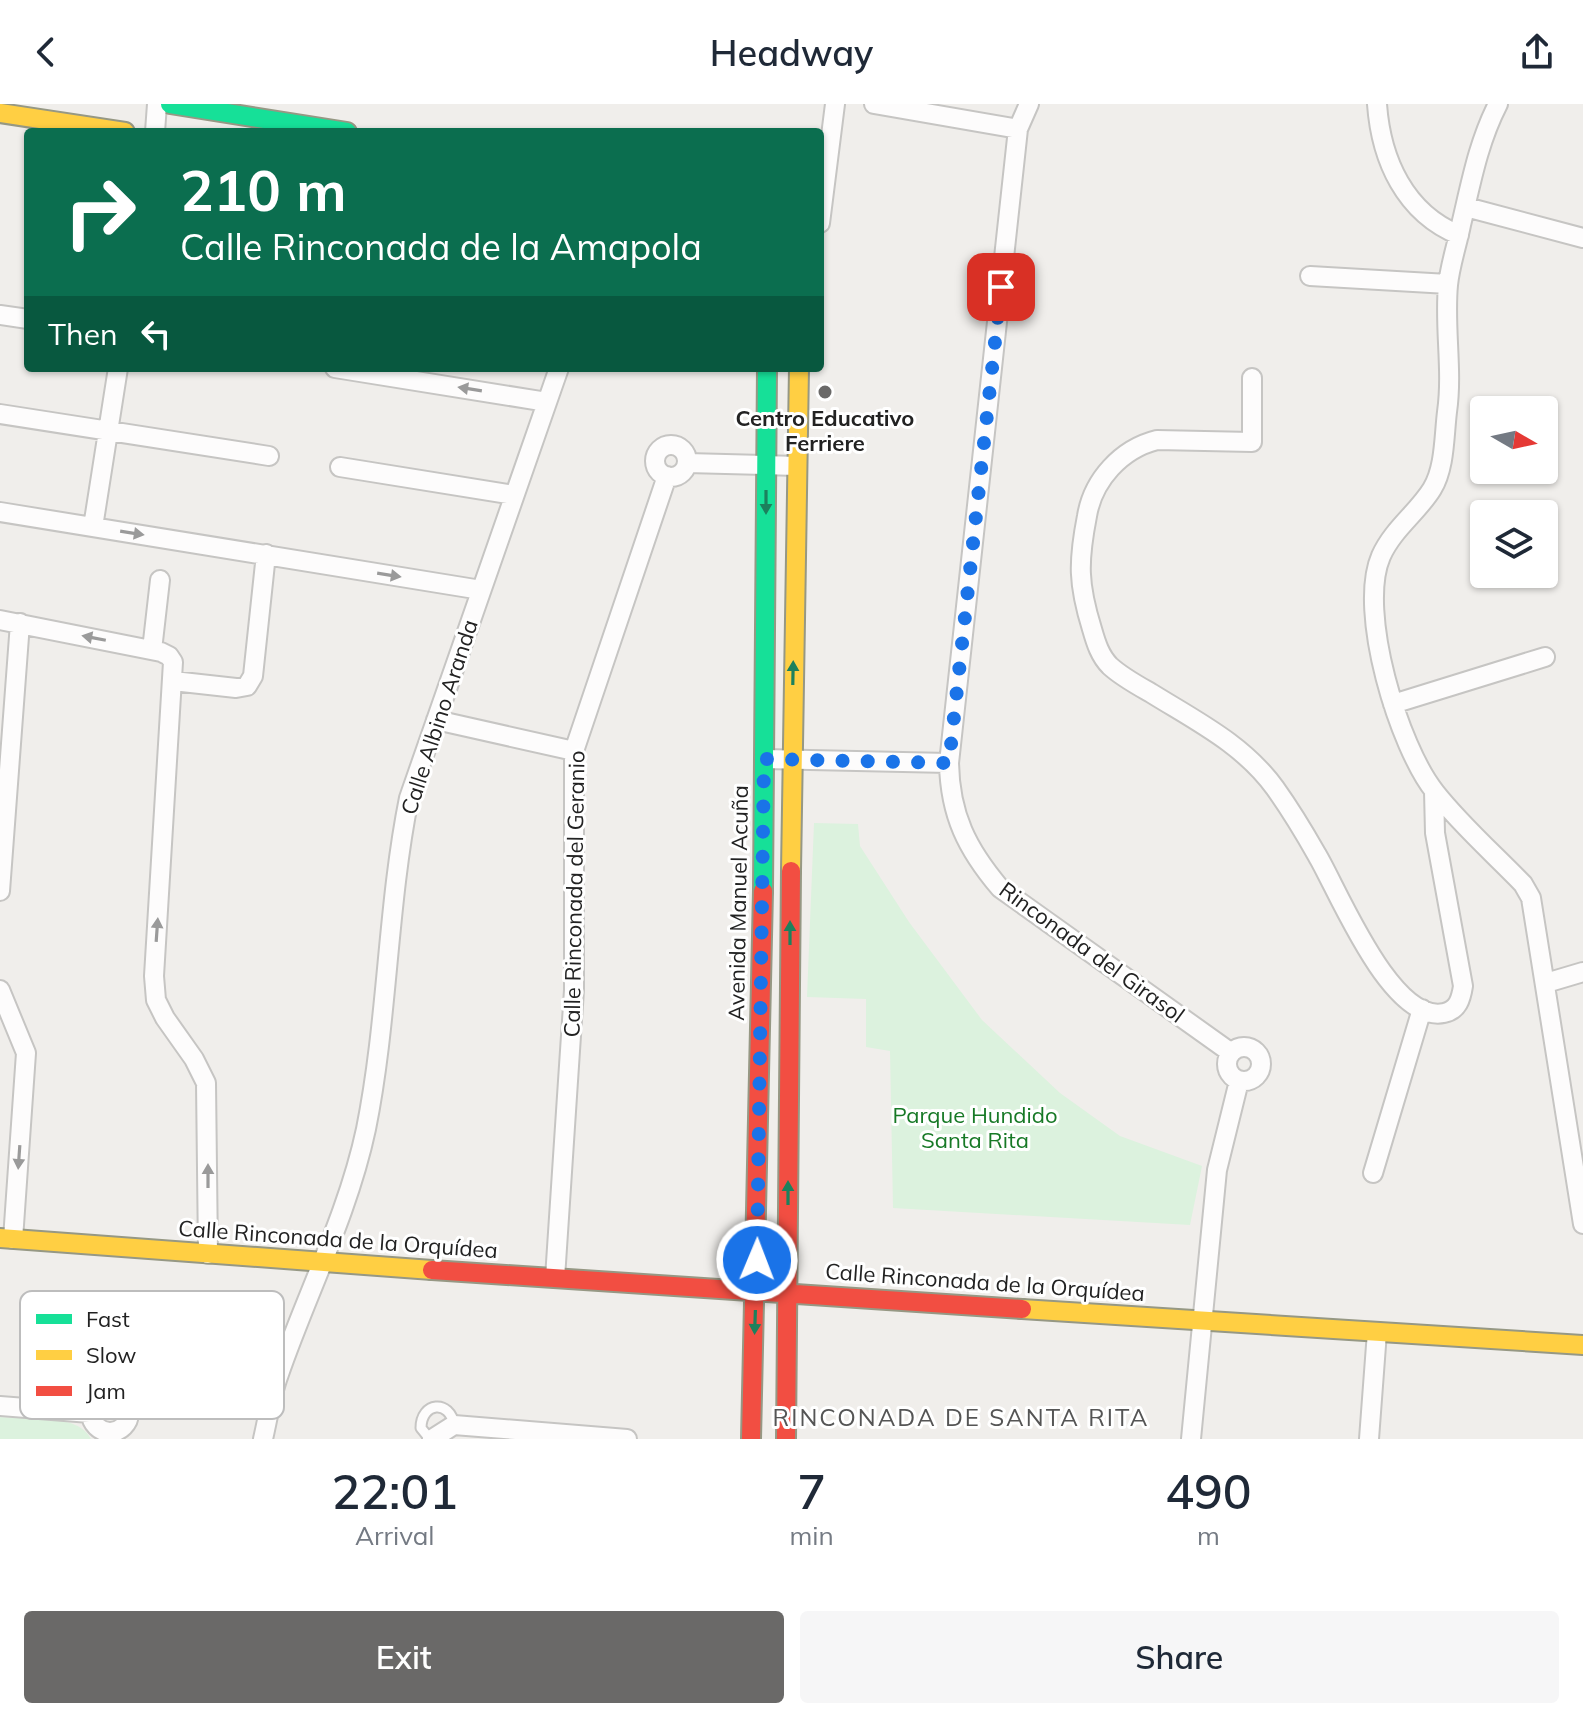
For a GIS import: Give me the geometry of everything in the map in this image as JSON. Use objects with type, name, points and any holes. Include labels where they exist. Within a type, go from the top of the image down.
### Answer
[{"type":"street","points":[[155,128],[157,104]]},
{"type":"street","points":[[170,104],[322,128]]},
{"type":"street","points":[[819,128],[833,104]]},
{"type":"street","points":[[824,186],[833,104]]},
{"type":"street","points":[[874,104],[1018,129]]},
{"type":"street","name":"Rinconada del Girasol","points":[[1029,104],[1018,129],[949,763],[950,786],[964,838],[1000,888],[1230,1052]]},
{"type":"street","points":[[1377,104],[1386,154],[1396,180],[1416,206],[1439,226],[1459,235]]},
{"type":"street","points":[[1498,104],[1479,146],[1448,284],[1449,399],[1438,476],[1432,490],[1394,534],[1380,558],[1375,584],[1376,619],[1398,725],[1434,791],[1523,884],[1531,898],[1583,1224]]},
{"type":"street","points":[[0,113],[99,128]]},
{"type":"street","points":[[1466,207],[1583,238]]},
{"type":"street","points":[[1310,276],[1448,284]]},
{"type":"street","points":[[0,315],[24,318]]},
{"type":"street","points":[[93,527],[117,372]]},
{"type":"street","points":[[360,372],[547,402]]},
{"type":"street","name":"Calle Albino Aranda","points":[[284,1359],[346,1199],[366,1129],[397,856],[409,798],[558,372]]},
{"type":"street","name":"Avenida Manuel Acuña","points":[[751,1439],[757,1291],[767,372]]},
{"type":"street","points":[[786,1439],[792,760],[801,372]]},
{"type":"street","points":[[1252,378],[1252,442],[1157,440],[1146,443],[1120,458],[1103,476],[1092,495],[1080,561],[1082,595],[1099,651],[1108,664],[1230,742],[1258,766],[1318,856],[1367,953],[1388,980],[1422,1009],[1439,1014],[1459,1005],[1463,986],[1435,833],[1434,791]]},
{"type":"street","points":[[0,414],[269,456]]},
{"type":"street","points":[[673,445],[681,448],[687,463],[679,474],[667,476],[655,466],[655,457],[658,450],[673,445]]},
{"type":"street","points":[[687,463],[797,466]]},
{"type":"street","points":[[340,467],[514,495]]},
{"type":"street","name":"Calle Rinconada del Geranio","points":[[555,1278],[574,990],[574,751],[667,476]]},
{"type":"street","points":[[0,512],[481,590]]},
{"type":"street","points":[[173,681],[236,688],[247,686],[253,676],[266,554]]},
{"type":"street","points":[[160,580],[161,653]]},
{"type":"street","points":[[0,620],[161,653],[173,662],[154,976],[156,1000],[206,1083],[208,1254]]},
{"type":"street","points":[[0,891],[20,623]]},
{"type":"street","points":[[1393,704],[1545,657]]},
{"type":"street","points":[[436,720],[574,751]]},
{"type":"street","points":[[764,759],[949,763]]},
{"type":"street","points":[[1546,983],[1583,972]]},
{"type":"street","points":[[0,990],[26,1053],[6,1239]]},
{"type":"street","points":[[1373,1173],[1422,1009]]},
{"type":"street","points":[[1239,1046],[1250,1047],[1259,1053],[1262,1064],[1258,1074],[1250,1081],[1239,1081],[1229,1074],[1226,1063],[1230,1052],[1239,1046]]},
{"type":"street","points":[[1191,1439],[1217,1170],[1239,1081]]},
{"type":"street","name":"Calle Rinconada de la Orquídea","points":[[6,1239],[322,1263],[1583,1345]]},
{"type":"street","points":[[1369,1439],[1377,1332]]},
{"type":"street","points":[[0,1406],[20,1408]]},
{"type":"street","points":[[92,1419],[95,1426],[107,1436],[125,1426],[128,1419]]},
{"type":"street","name":"Calle Albino Aranda","points":[[263,1439],[268,1419]]},
{"type":"street","points":[[431,1439],[454,1425],[627,1439]]},
{"type":"green space","name":"Parque Hundido Santa Rita","points":[[814,823],[858,824],[860,846],[909,922],[982,1020],[1060,1093],[1120,1136],[1202,1166],[1190,1225],[893,1208],[890,1051],[866,1047],[866,999],[807,997]]},
{"type":"green space","points":[[0,1417],[64,1421],[85,1431],[91,1439],[0,1439]]},
{"type":"traffic: fast","points":[[170,104],[322,128]]},
{"type":"traffic: fast","points":[[763,891],[767,372]]},
{"type":"traffic: slow","points":[[0,113],[99,128]]},
{"type":"traffic: slow","points":[[791,871],[799,372]]},
{"type":"traffic: slow","points":[[0,1238],[432,1270]]},
{"type":"traffic: slow","points":[[1022,1309],[1583,1345]]},
{"type":"traffic: jam","points":[[786,1439],[791,871]]},
{"type":"traffic: jam","points":[[751,1439],[763,891]]},
{"type":"traffic: jam","points":[[432,1270],[1022,1309]]},
{"type":"place","name":"Centro Educativo Ferriere","points":[[825,392]]},
{"type":"district","name":"RINCONADA DE SANTA RITA","points":[[961,1417]]},
{"type":"route","points":[[757,1260],[764,759],[949,763],[1001,287]]}]
